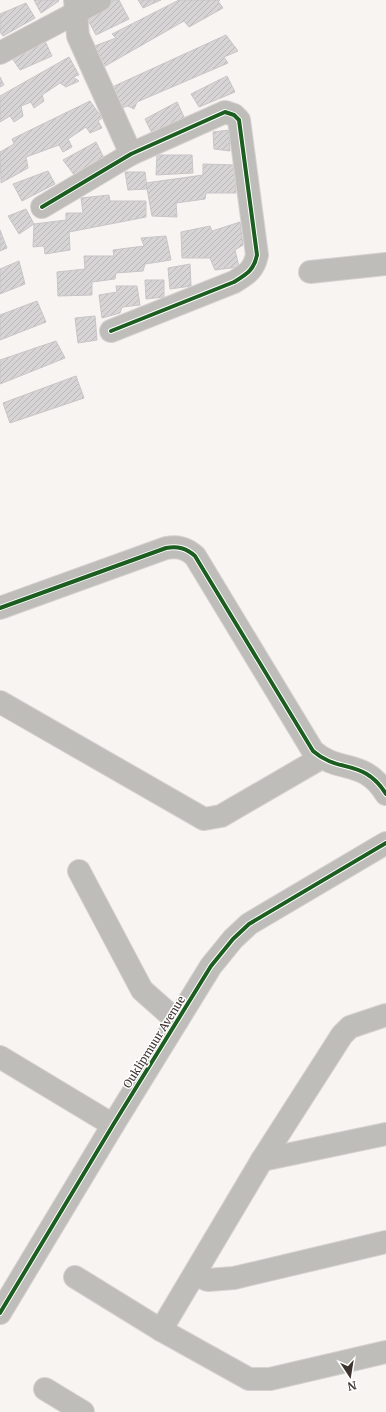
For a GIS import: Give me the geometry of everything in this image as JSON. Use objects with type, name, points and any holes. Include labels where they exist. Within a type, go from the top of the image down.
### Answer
[{"type":"street","points":[[0,53],[75,6],[100,0]]},
{"type":"street","points":[[75,6],[78,36],[131,154]]},
{"type":"street","points":[[42,207],[131,154],[225,112],[237,117],[239,120],[257,255],[255,265],[247,274],[234,282],[111,331]]},
{"type":"street","points":[[310,272],[386,264]]},
{"type":"street","points":[[0,608],[166,548],[178,546],[188,550],[195,556],[313,751],[321,758],[371,775],[380,784],[386,794]]},
{"type":"street","points":[[0,702],[204,819],[221,816],[321,758]]},
{"type":"street","name":"Ouklipmuur Avenue","points":[[0,1314],[177,1021],[216,960],[233,939],[249,924],[386,843]]},
{"type":"street","points":[[79,871],[142,990],[177,1021]]},
{"type":"street","points":[[161,1330],[262,1160],[342,1035],[350,1027],[386,1015]]},
{"type":"street","points":[[0,1057],[113,1125]]},
{"type":"street","points":[[262,1160],[386,1134]]},
{"type":"street","points":[[194,1275],[208,1280],[234,1278],[386,1242]]},
{"type":"street","points":[[74,1277],[161,1330],[249,1379],[270,1379],[386,1352]]},
{"type":"street","points":[[45,1389],[83,1412]]},
{"type":"building","points":[[34,0],[58,0],[59,1],[41,13]]},
{"type":"building","points":[[114,0],[119,0],[129,19],[96,35],[86,16]]},
{"type":"building","points":[[138,0],[161,0],[143,8]]},
{"type":"building","points":[[179,0],[220,0],[218,1],[223,8],[189,27],[184,21],[100,69],[84,50],[116,38],[112,34]]},
{"type":"building","points":[[26,3],[35,18],[3,36],[0,32],[0,14]]},
{"type":"building","points":[[226,35],[238,51],[224,57],[228,63],[137,102],[134,109],[128,106],[121,108],[110,88]]},
{"type":"building","points":[[45,41],[52,56],[20,70],[10,55]]},
{"type":"building","points":[[69,57],[79,75],[73,77],[79,81],[66,87],[60,83],[42,95],[44,101],[34,108],[31,102],[21,106],[23,116],[14,122],[10,116],[0,122],[0,96]]},
{"type":"building","points":[[227,76],[235,92],[199,107],[191,94]]},
{"type":"building","points":[[0,77],[4,85],[0,87]]},
{"type":"building","points":[[90,101],[102,118],[98,121],[102,128],[90,133],[86,127],[68,139],[72,147],[63,152],[59,145],[26,157],[28,168],[1,183],[0,152],[14,144],[12,139]]},
{"type":"building","points":[[177,102],[185,119],[153,135],[145,119]]},
{"type":"building","points":[[229,130],[230,151],[214,149],[213,132]]},
{"type":"building","points":[[96,142],[104,158],[75,176],[63,160]]},
{"type":"building","points":[[157,155],[192,155],[193,173],[156,175]]},
{"type":"building","points":[[203,164],[235,165],[236,193],[206,193],[205,199],[176,203],[177,217],[152,216],[146,183],[203,175]]},
{"type":"building","points":[[48,171],[55,184],[22,201],[13,184]]},
{"type":"building","points":[[125,172],[145,172],[147,189],[128,190]]},
{"type":"building","points":[[109,195],[110,201],[146,201],[146,217],[69,232],[70,250],[45,254],[44,246],[33,247],[34,224],[66,220],[66,213],[83,213],[81,198]]},
{"type":"building","points":[[26,209],[34,224],[19,234],[8,216]]},
{"type":"building","points":[[240,222],[243,245],[235,250],[239,267],[215,270],[210,258],[182,258],[181,232],[210,226],[212,231]]},
{"type":"building","points":[[0,230],[7,248],[0,251]]},
{"type":"building","points":[[166,236],[171,260],[145,264],[143,271],[116,273],[115,279],[92,282],[92,295],[58,296],[57,272],[85,269],[84,256],[114,256],[113,250],[144,246],[141,238]]},
{"type":"building","points":[[19,261],[25,284],[0,294],[0,269]]},
{"type":"building","points":[[190,264],[191,286],[170,289],[168,268]]},
{"type":"building","points":[[145,280],[164,280],[164,297],[146,299]]},
{"type":"building","points":[[116,286],[137,286],[140,305],[122,307],[120,313],[102,318],[99,295],[117,292]]},
{"type":"building","points":[[37,301],[46,322],[0,340],[0,315]]},
{"type":"building","points":[[95,316],[97,340],[78,343],[75,318]]},
{"type":"building","points":[[56,341],[65,358],[0,384],[0,360]]},
{"type":"building","points":[[76,376],[84,398],[10,423],[3,403]]},
{"type":"cycle path","points":[[42,207],[131,154],[225,112],[234,115],[239,120],[257,255],[252,268],[234,282],[111,331]]},
{"type":"cycle path","points":[[0,608],[166,548],[174,547],[185,549],[195,556],[313,751],[332,762],[369,775],[378,783],[386,794]]},
{"type":"cycle path","points":[[0,1313],[211,966],[233,939],[249,924],[386,843]]}]
